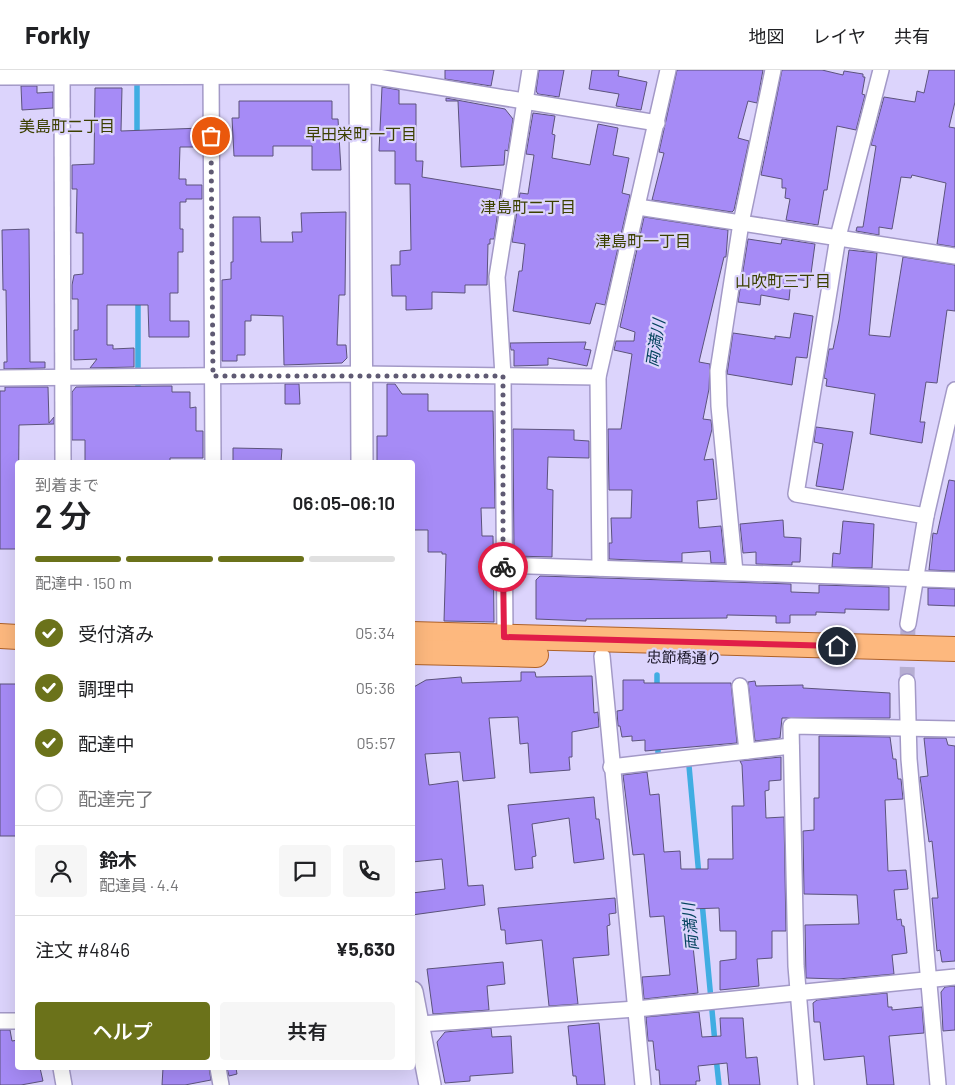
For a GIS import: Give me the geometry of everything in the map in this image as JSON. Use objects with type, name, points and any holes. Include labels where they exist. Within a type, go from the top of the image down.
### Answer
[{"type":"main road","name":"忠節橋通り","points":[[415,634],[955,649]]},
{"type":"main road","points":[[0,636],[15,637]]},
{"type":"main road","name":"忠節橋通り","points":[[415,652],[955,666]]},
{"type":"street","points":[[504,637],[502,565],[503,376],[497,277],[530,70]]},
{"type":"street","points":[[600,568],[598,377],[668,70]]},
{"type":"street","points":[[735,572],[717,388],[741,223],[773,70]]},
{"type":"street","points":[[881,70],[838,237],[796,494],[926,516]]},
{"type":"street","points":[[0,77],[62,74],[137,77],[211,73],[360,73],[657,123]]},
{"type":"street","points":[[211,73],[214,460]]},
{"type":"street","points":[[360,73],[362,460]]},
{"type":"street","points":[[62,74],[63,460]]},
{"type":"street","points":[[638,207],[955,256]]},
{"type":"street","points":[[0,378],[362,374],[598,377]]},
{"type":"street","points":[[908,624],[914,578],[926,516],[955,390]]},
{"type":"street","points":[[502,565],[955,580]]},
{"type":"street","points":[[602,656],[611,767],[643,1085]]},
{"type":"street","points":[[907,682],[907,728],[938,1085]]},
{"type":"street","points":[[740,686],[746,751]]},
{"type":"street","points":[[806,1085],[797,992],[791,726],[955,729]]},
{"type":"street","points":[[611,767],[791,746]]},
{"type":"street","points":[[420,1024],[636,1009],[955,977]]},
{"type":"street","points":[[415,1004],[430,1085]]},
{"type":"street","points":[[0,1021],[15,1021]]},
{"type":"street","points":[[61,1070],[64,1085]]},
{"type":"street","points":[[218,1070],[221,1085]]},
{"type":"building","points":[[445,70],[494,70],[491,86],[445,79]]},
{"type":"building","points":[[539,70],[564,70],[559,97],[538,94],[536,91]]},
{"type":"building","points":[[592,70],[619,70],[618,76],[647,82],[641,110],[616,106],[619,94],[589,89]]},
{"type":"building","points":[[677,70],[763,70],[757,103],[748,101],[738,138],[749,141],[732,212],[652,200],[664,153],[659,152]]},
{"type":"building","points":[[782,70],[822,70],[843,75],[844,71],[863,74],[863,77],[865,77],[862,94],[865,95],[856,130],[837,126],[827,190],[824,190],[818,225],[786,220],[790,199],[785,198],[786,188],[782,188],[782,179],[761,175]]},
{"type":"building","points":[[929,70],[955,70],[955,102],[949,127],[955,128],[955,247],[937,244],[946,183],[912,175],[911,178],[901,177],[892,229],[879,227],[879,235],[856,231],[857,227],[863,227],[876,146],[871,145],[884,97],[915,102],[917,91],[924,93]]},
{"type":"building","points":[[21,86],[37,86],[37,93],[53,92],[53,108],[22,110]]},
{"type":"building","points":[[382,87],[399,90],[399,104],[416,104],[416,161],[423,161],[422,177],[501,190],[494,239],[490,239],[490,244],[488,244],[487,285],[465,285],[465,293],[432,292],[432,309],[406,310],[406,296],[392,296],[391,265],[400,265],[400,251],[411,250],[410,184],[395,184],[395,151],[379,151]]},
{"type":"building","points":[[95,88],[122,88],[121,131],[202,128],[202,147],[180,147],[179,179],[186,179],[186,185],[202,185],[202,199],[186,199],[186,202],[180,202],[180,229],[183,229],[183,252],[178,252],[178,293],[170,293],[170,321],[189,321],[189,337],[149,337],[148,305],[107,305],[107,345],[113,345],[113,349],[134,348],[134,367],[90,368],[97,359],[74,360],[74,330],[78,330],[78,299],[72,299],[72,285],[74,275],[83,274],[83,233],[76,233],[77,189],[72,189],[72,165],[94,164]]},
{"type":"building","points":[[446,98],[505,109],[513,119],[508,151],[505,150],[504,165],[461,167],[458,101],[446,101]]},
{"type":"building","points":[[239,101],[332,101],[332,119],[338,119],[341,170],[312,170],[312,146],[273,146],[273,156],[234,156],[232,118],[239,118]]},
{"type":"building","points":[[533,113],[555,116],[552,134],[555,135],[552,158],[590,165],[598,124],[618,128],[613,155],[629,158],[622,193],[630,195],[605,305],[596,303],[590,324],[513,311],[519,271],[522,271],[525,244],[512,242],[520,193],[528,194],[534,155],[526,154]]},
{"type":"building","points":[[346,212],[345,295],[339,295],[337,345],[346,345],[347,358],[342,363],[284,365],[283,316],[251,315],[251,321],[245,321],[245,355],[237,355],[237,361],[222,361],[222,280],[231,279],[233,217],[260,217],[261,242],[293,242],[292,232],[302,232],[301,213]]},
{"type":"building","points":[[644,217],[728,230],[726,257],[724,257],[699,362],[710,364],[709,389],[703,419],[711,420],[712,429],[704,460],[713,459],[717,499],[697,501],[699,528],[721,526],[725,563],[711,563],[710,551],[682,553],[682,562],[609,559],[609,543],[612,543],[611,518],[631,518],[632,490],[609,490],[608,429],[621,429],[632,354],[614,350],[616,341],[634,341],[635,332],[620,327]]},
{"type":"building","points":[[29,229],[30,362],[45,362],[45,368],[4,369],[4,362],[7,362],[6,290],[3,290],[2,230]]},
{"type":"building","points":[[748,239],[781,244],[782,239],[815,244],[810,281],[791,279],[789,300],[761,295],[760,305],[738,302]]},
{"type":"building","points":[[849,250],[877,253],[869,335],[890,337],[903,257],[955,265],[955,311],[947,310],[937,383],[926,382],[920,422],[925,422],[922,443],[870,434],[875,394],[826,386],[827,379],[824,378],[829,349],[833,349],[839,320]]},
{"type":"building","points":[[794,313],[813,316],[807,358],[796,357],[792,385],[727,374],[733,333],[775,339],[775,336],[790,338]]},
{"type":"building","points":[[586,342],[584,349],[591,350],[587,366],[548,358],[548,365],[514,366],[514,350],[511,350],[510,343]]},
{"type":"building","points":[[285,384],[299,384],[300,404],[285,404]]},
{"type":"building","points":[[387,384],[395,384],[402,394],[428,394],[428,411],[493,411],[495,508],[481,508],[482,536],[493,536],[494,622],[444,621],[446,554],[442,554],[442,552],[428,552],[428,530],[415,530],[415,460],[377,460],[377,436],[387,436]]},
{"type":"building","points":[[172,386],[172,392],[190,392],[190,408],[196,407],[196,431],[203,431],[203,458],[85,460],[85,440],[72,440],[72,392],[76,387]]},
{"type":"building","points":[[5,387],[48,387],[49,423],[54,417],[54,424],[19,425],[19,460],[15,460],[15,549],[0,549],[0,391],[5,391]]},
{"type":"building","points":[[816,427],[853,432],[843,490],[816,486],[823,444],[814,442]]},
{"type":"building","points":[[513,429],[574,430],[574,440],[589,441],[589,458],[548,457],[547,489],[553,490],[552,557],[514,556]]},
{"type":"building","points":[[233,448],[282,449],[281,460],[233,460]]},
{"type":"building","points":[[949,480],[955,481],[955,571],[929,570],[933,533],[937,534]]},
{"type":"building","points":[[783,520],[784,537],[801,538],[800,562],[792,562],[792,565],[756,564],[756,552],[743,553],[740,524]]},
{"type":"building","points":[[843,521],[874,524],[872,568],[832,567],[833,553],[840,554]]},
{"type":"building","points":[[540,576],[791,584],[791,592],[819,593],[819,585],[889,587],[889,610],[845,609],[845,613],[816,612],[816,615],[790,615],[790,623],[776,623],[776,616],[727,615],[727,618],[586,619],[586,621],[536,619],[536,580]]},
{"type":"building","points":[[928,588],[955,589],[955,606],[928,605]]},
{"type":"building","points":[[521,672],[535,672],[536,677],[592,676],[594,713],[598,712],[599,727],[572,732],[572,757],[569,757],[570,770],[530,773],[528,743],[520,744],[518,717],[489,718],[495,778],[463,781],[460,752],[425,754],[429,785],[458,781],[468,886],[483,885],[485,905],[415,915],[415,893],[445,889],[442,859],[415,862],[415,686],[426,680],[461,677],[462,683],[521,681]]},
{"type":"building","points":[[623,680],[644,680],[644,683],[731,683],[737,743],[645,751],[645,740],[632,741],[632,736],[622,737],[620,726],[618,726],[617,711],[623,710]]},
{"type":"building","points":[[755,681],[756,686],[803,685],[803,688],[890,693],[890,718],[782,718],[780,738],[755,741],[748,682]]},
{"type":"building","points":[[0,684],[15,684],[15,836],[0,836]]},
{"type":"building","points":[[819,736],[890,737],[893,759],[896,759],[898,779],[901,779],[903,799],[885,800],[888,871],[906,870],[908,889],[894,890],[897,920],[901,919],[902,926],[904,926],[907,953],[892,955],[894,974],[838,979],[806,978],[805,925],[859,924],[857,895],[804,894],[803,831],[814,830],[814,798],[819,798]]},
{"type":"building","points":[[924,738],[946,738],[948,745],[955,746],[955,961],[942,962],[940,950],[937,951],[932,898],[938,898],[932,841],[929,842],[920,777],[928,776]]},
{"type":"building","points":[[781,757],[781,780],[769,781],[769,790],[765,791],[766,818],[784,817],[786,931],[772,931],[772,958],[757,959],[759,986],[720,990],[720,961],[736,959],[736,931],[720,931],[719,908],[689,909],[698,993],[644,999],[642,977],[670,975],[664,916],[650,917],[644,854],[633,855],[623,775],[647,772],[650,795],[659,794],[664,852],[680,851],[681,869],[708,869],[708,859],[733,859],[732,806],[744,806],[742,765],[740,761]]},
{"type":"building","points":[[594,797],[596,819],[599,819],[604,859],[574,863],[569,818],[532,824],[536,856],[532,857],[533,868],[515,870],[508,805]]},
{"type":"building","points":[[615,898],[616,913],[609,914],[610,925],[607,926],[609,955],[573,958],[578,1004],[549,1006],[542,940],[506,944],[505,930],[501,930],[498,908]]},
{"type":"building","points":[[503,962],[505,984],[487,986],[489,1010],[433,1014],[427,969]]},
{"type":"building","points":[[955,986],[955,1030],[943,1031],[941,992],[945,987]]},
{"type":"building","points":[[887,993],[888,1007],[892,1007],[892,1010],[922,1007],[924,1033],[889,1036],[894,1085],[867,1085],[864,1056],[824,1060],[820,1022],[814,1022],[813,1003],[817,1000]]},
{"type":"building","points":[[699,1012],[702,1037],[721,1036],[720,1018],[743,1018],[746,1058],[757,1057],[760,1085],[729,1085],[727,1063],[698,1066],[700,1081],[696,1081],[696,1085],[660,1085],[659,1070],[656,1070],[653,1041],[648,1041],[646,1017]]},
{"type":"building","points":[[599,1023],[605,1085],[577,1085],[576,1076],[573,1076],[568,1026]]},
{"type":"building","points":[[491,1028],[492,1037],[511,1036],[513,1073],[470,1076],[470,1081],[445,1083],[437,1042],[445,1032]]},
{"type":"building","points":[[0,1030],[10,1030],[12,1041],[15,1040],[15,1070],[40,1070],[43,1081],[21,1085],[0,1085]]},
{"type":"building","points":[[163,1070],[209,1070],[211,1080],[185,1085],[162,1085]]},
{"type":"building","points":[[228,1070],[236,1070],[237,1074],[229,1076]]},
{"type":"waterway","points":[[137,77],[137,138]]},
{"type":"waterway","points":[[138,297],[138,393]]},
{"type":"waterway","name":"両満川","points":[[657,675],[657,691]]},
{"type":"waterway","name":"両満川","points":[[658,742],[658,754]]},
{"type":"waterway","name":"両満川","points":[[689,766],[699,876]]},
{"type":"waterway","name":"両満川","points":[[702,902],[715,1043]]},
{"type":"waterway","name":"両満川","points":[[716,1057],[719,1085]]},
{"type":"tunnel","points":[[907,682],[908,624]]},
{"type":"way so far","points":[[211,136],[213,376],[362,374],[503,376],[503,567]]},
{"type":"district","name":"美島町二丁目","points":[[67,126]]},
{"type":"district","name":"早田栄町一丁目","points":[[361,134]]},
{"type":"district","name":"津島町二丁目","points":[[528,207]]},
{"type":"district","name":"津島町一丁目","points":[[643,241]]},
{"type":"district","name":"山吹町三丁目","points":[[783,281]]},
{"type":"route","points":[[503,567],[504,637],[837,646]]}]
